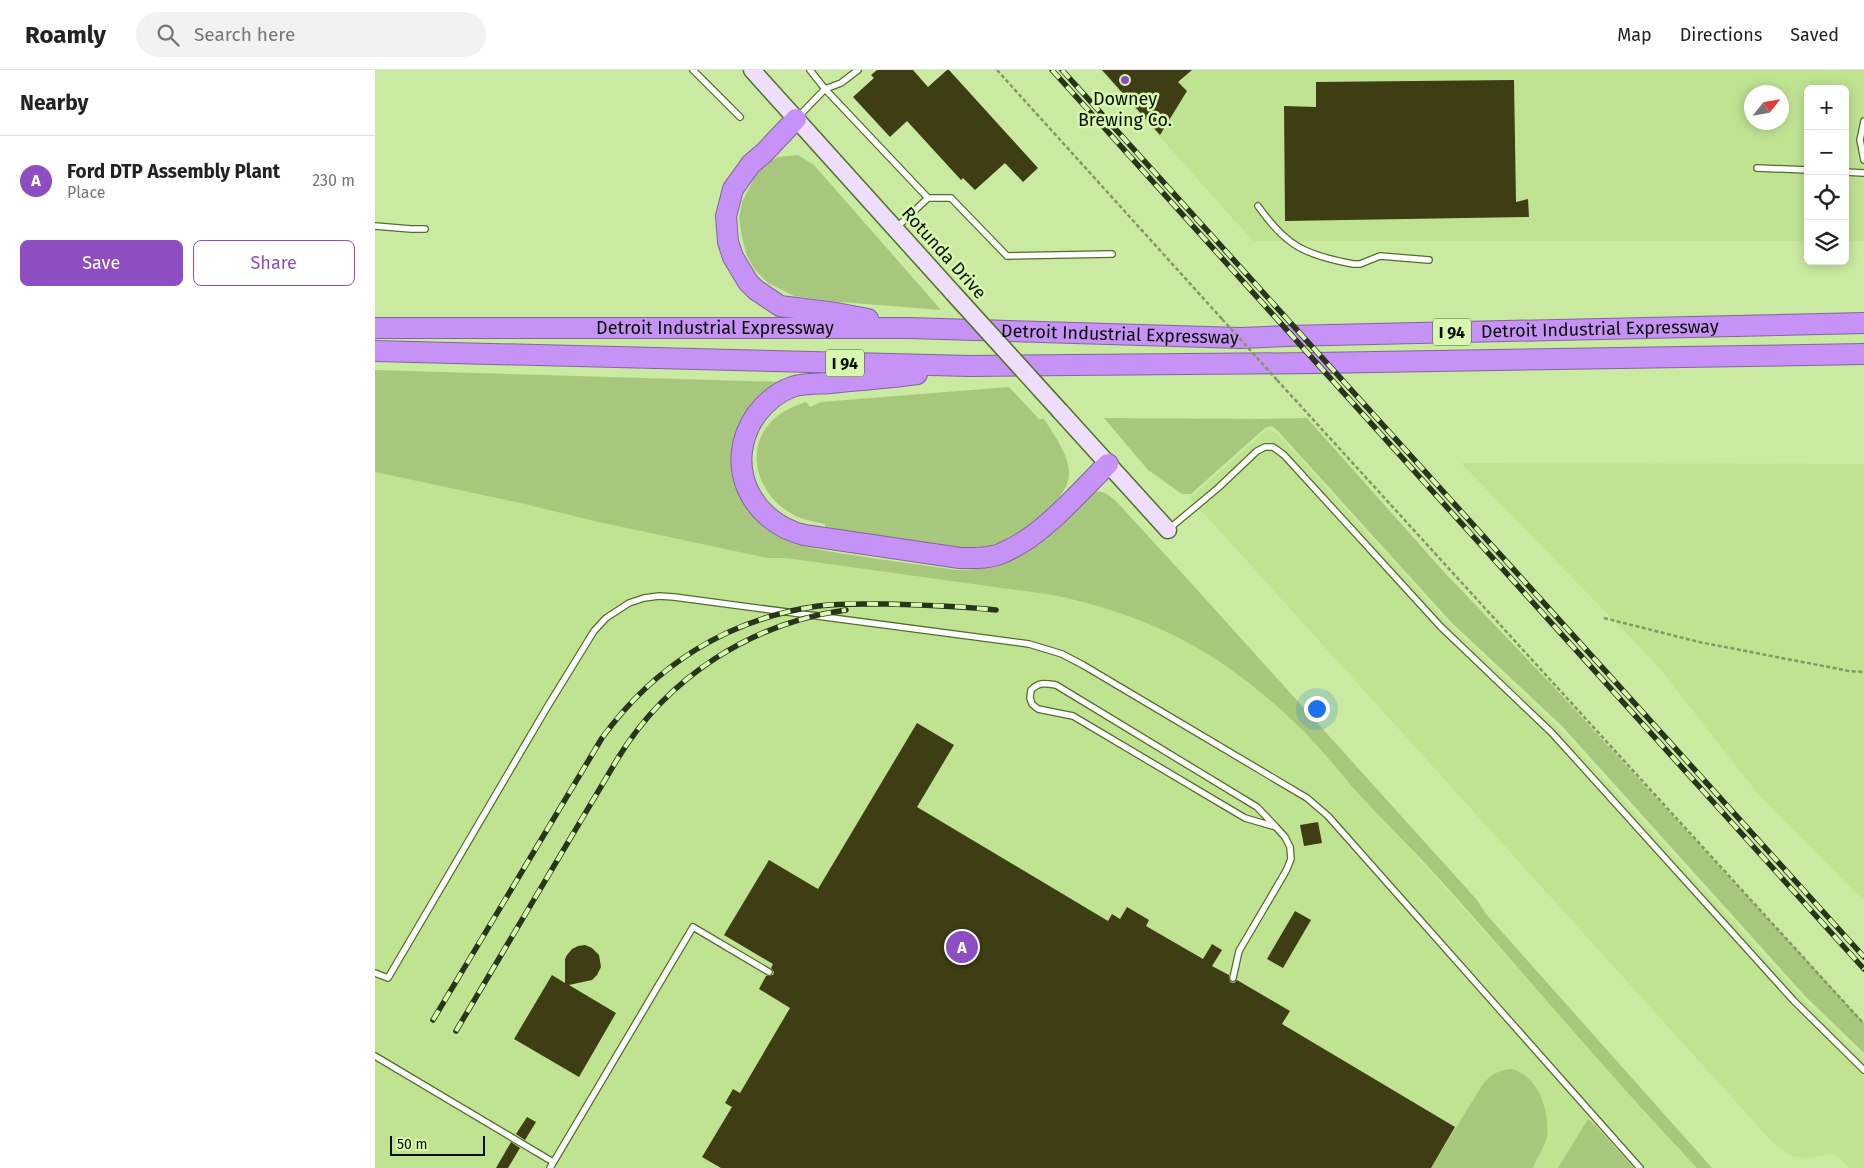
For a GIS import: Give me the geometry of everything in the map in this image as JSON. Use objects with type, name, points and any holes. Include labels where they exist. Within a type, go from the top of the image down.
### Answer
[{"type":"highway","points":[[796,119],[765,153],[751,164],[733,189],[726,216],[728,242],[741,272],[756,290],[780,306],[836,313],[909,328]]},
{"type":"highway","name":"Detroit Industrial Expressway","points":[[375,328],[909,328],[1241,338],[1864,323]]},
{"type":"highway","name":"Detroit Industrial Expressway","points":[[375,351],[970,366],[1315,363],[1864,354]]},
{"type":"highway","points":[[970,366],[878,380],[793,387],[779,393],[760,410],[752,422],[745,439],[742,457],[743,474],[748,491],[757,506],[769,519],[784,528],[804,535],[960,558],[983,557],[1000,554],[1031,536],[1065,507],[1108,464]]},
{"type":"main road","name":"Rotunda Drive","points":[[752,70],[1167,530]]},
{"type":"lane","points":[[693,70],[740,117]]},
{"type":"lane","points":[[810,70],[928,198]]},
{"type":"lane","points":[[796,119],[825,88],[841,83],[858,70]]},
{"type":"lane","points":[[1864,121],[1860,140],[1864,160]]},
{"type":"lane","points":[[1757,168],[1804,170]]},
{"type":"lane","points":[[1849,172],[1864,173]]},
{"type":"lane","points":[[895,229],[928,198],[951,198],[1007,256],[1112,254]]},
{"type":"lane","points":[[1258,206],[1272,226],[1283,237],[1295,246],[1311,253],[1353,264],[1360,264],[1380,256],[1429,260]]},
{"type":"lane","points":[[375,226],[425,229]]},
{"type":"lane","points":[[1167,530],[1218,488],[1257,451],[1265,447],[1273,447],[1279,451],[1441,627],[1552,732],[1794,1001],[1864,1070]]},
{"type":"lane","points":[[375,972],[387,978],[594,631],[606,618],[629,604],[644,598],[674,597],[1029,644],[1062,654],[1083,665],[1307,798],[1328,816],[1640,1168]]},
{"type":"lane","points":[[1233,978],[1239,951],[1286,871],[1291,859],[1288,842],[1276,827],[1257,807],[1056,685],[1045,683],[1037,685],[1031,690],[1030,698],[1032,704],[1038,709],[1073,716],[1245,818],[1276,827]]},
{"type":"lane","points":[[550,1168],[693,927],[769,972]]},
{"type":"lane","points":[[375,1056],[553,1162]]},
{"type":"path","points":[[997,70],[1864,1024]]},
{"type":"path","points":[[1604,618],[1699,642],[1849,671],[1864,672]]},
{"type":"shaded area","points":[[1100,70],[1864,70],[1864,241],[1849,241],[1849,85],[1804,85],[1804,241],[1253,241]]},
{"type":"shaded area","points":[[798,155],[814,165],[941,310],[829,301],[794,296],[768,283],[755,270],[747,256],[742,238],[739,218],[742,202],[756,175],[767,163],[778,157]]},
{"type":"shaded area","points":[[375,370],[785,382],[754,406],[740,425],[733,448],[734,478],[738,492],[745,504],[765,526],[790,541],[829,551],[957,570],[985,568],[1027,552],[1093,492],[1099,491],[1105,494],[1116,501],[1477,900],[1486,914],[1712,1168],[1697,1168],[1433,872],[1359,795],[1305,733],[1259,691],[1201,650],[1139,620],[1097,606],[1053,595],[786,558],[768,558],[375,472]]},
{"type":"shaded area","points":[[1009,387],[1039,419],[1044,419],[1064,453],[1069,468],[1069,475],[1067,485],[1061,495],[1042,515],[1019,532],[995,545],[965,550],[825,530],[825,524],[796,516],[783,508],[764,485],[759,472],[757,457],[759,443],[765,430],[782,413],[806,402],[810,407],[821,402]]},
{"type":"shaded area","points":[[1104,418],[1307,418],[1444,572],[1551,684],[1864,1023],[1864,1053],[1806,997],[1562,726],[1451,622],[1277,430],[1272,426],[1265,428],[1191,494],[1182,494],[1148,470]]},
{"type":"shaded area","points":[[1269,429],[1278,434],[1449,624],[1556,726],[1807,1003],[1864,1058],[1864,1168],[1849,1168],[1840,1158],[1833,1154],[1804,1158],[1792,1156],[1774,1144],[1190,498]]},
{"type":"shaded area","points":[[375,431],[705,544],[1001,588],[1096,501],[1698,1168],[375,1168]]},
{"type":"shaded area","points":[[1461,463],[1864,464],[1864,899],[1758,794],[1657,665]]},
{"type":"shaded area","points":[[1512,1069],[1529,1079],[1544,1106],[1547,1136],[1533,1168],[1431,1168],[1483,1084],[1496,1073]]},
{"type":"shaded area","points":[[1588,1119],[1594,1124],[1634,1168],[1558,1168]]},
{"type":"building","points":[[877,70],[913,70],[928,87],[949,70],[1038,168],[1023,182],[1005,163],[975,190],[963,178],[961,180],[907,121],[890,137],[853,97],[874,78],[871,75]]},
{"type":"building","points":[[1102,70],[1192,70],[1178,82],[1187,91],[1160,135]]},
{"type":"building","points":[[1514,80],[1516,202],[1528,199],[1529,217],[1285,221],[1284,106],[1316,107],[1316,82]]},
{"type":"building","points":[[917,723],[954,745],[917,807],[1108,921],[1112,914],[1120,919],[1127,907],[1149,920],[1146,926],[1203,959],[1212,944],[1222,950],[1212,966],[1229,975],[1230,982],[1234,983],[1237,980],[1290,1011],[1282,1024],[1455,1127],[1431,1168],[721,1168],[702,1157],[732,1107],[725,1103],[733,1089],[740,1093],[790,1008],[759,989],[766,976],[773,975],[774,972],[771,968],[773,964],[724,935],[769,860],[818,889]]},
{"type":"building","points":[[1318,822],[1322,843],[1304,846],[1300,825]]},
{"type":"building","points":[[1295,911],[1311,920],[1283,968],[1267,959]]},
{"type":"building","points":[[585,945],[592,948],[599,955],[601,967],[592,980],[569,985],[616,1013],[579,1077],[514,1039],[552,975],[565,983],[565,959],[567,955],[572,949]]},
{"type":"building","points":[[527,1117],[536,1122],[525,1140],[516,1134]]},
{"type":"building","points":[[511,1142],[520,1148],[508,1168],[496,1168]]},
{"type":"railway","points":[[1052,70],[1864,969]]},
{"type":"railway","points":[[1062,70],[1864,957]]},
{"type":"railway","points":[[433,1020],[602,738],[645,688],[670,668],[724,634],[785,612],[818,606],[886,604],[996,610]]},
{"type":"railway","points":[[456,1031],[618,758],[638,729],[661,703],[687,679],[715,658],[745,641],[777,627],[811,617],[846,610]]},
{"type":"place","name":"Downey Brewing Co.","points":[[1125,80]]},
{"type":"place","name":"Ford DTP Assembly Plant","points":[[962,947]]}]
